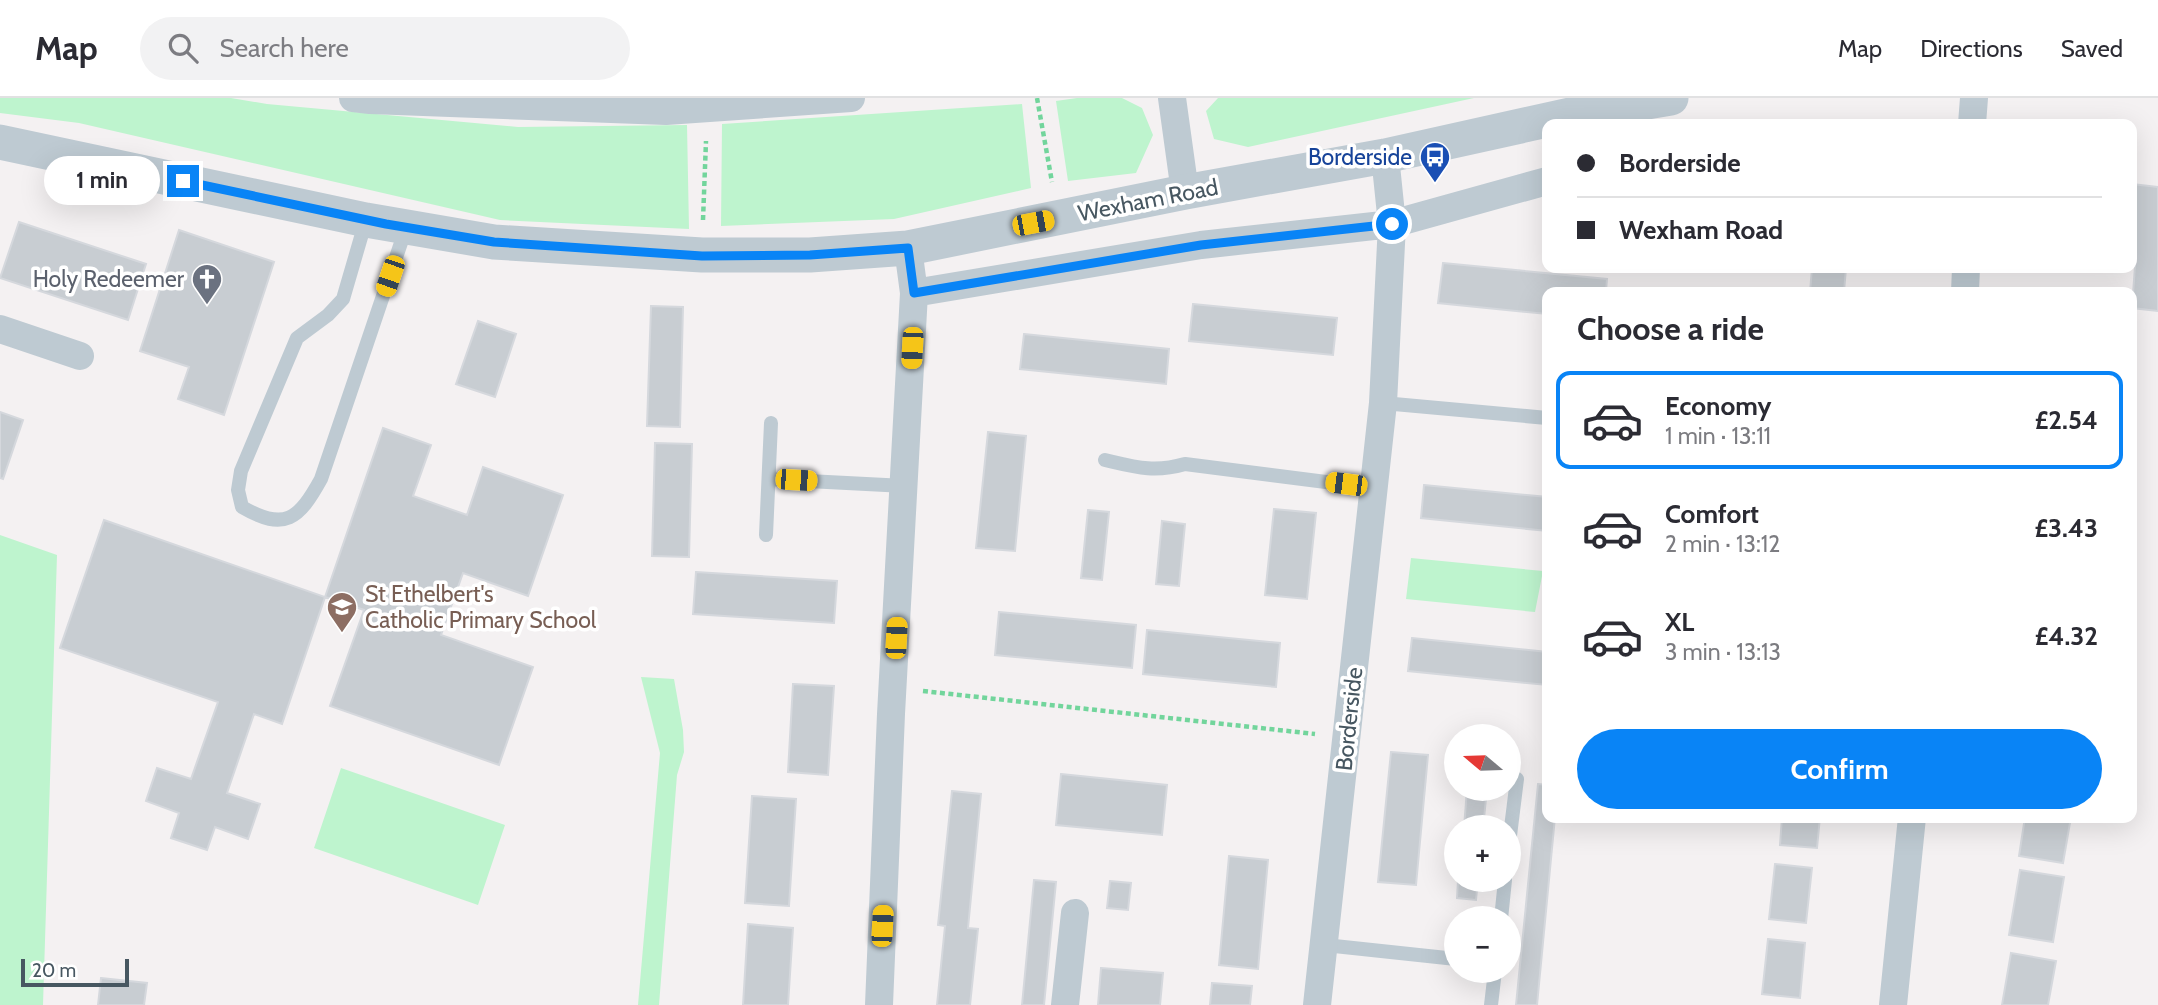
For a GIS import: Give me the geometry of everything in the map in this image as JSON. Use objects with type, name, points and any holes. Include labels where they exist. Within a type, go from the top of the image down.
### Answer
[{"type":"street","points":[[353,98],[396,102],[666,111],[851,98]]},
{"type":"street","points":[[1172,98],[1185,192]]},
{"type":"street","name":"Wexham Road","points":[[1552,119],[1671,98]]},
{"type":"street","points":[[1972,119],[1974,98]]},
{"type":"street","name":"Wexham Road","points":[[0,142],[366,220],[494,242],[702,256],[810,255],[908,248],[1185,192],[1385,156],[1542,121]]},
{"type":"street","name":"Borderside","points":[[1317,1005],[1384,403],[1392,224],[1385,156]]},
{"type":"street","points":[[914,293],[1201,245],[1392,224],[1542,182]]},
{"type":"street","points":[[879,1005],[914,293],[908,248]]},
{"type":"street","points":[[0,329],[80,356]]},
{"type":"street","points":[[1894,1005],[1911,823]]},
{"type":"street","points":[[1065,1005],[1075,913]]},
{"type":"lane","points":[[366,220],[343,299],[328,315],[297,338],[242,471],[238,490],[242,507],[259,517],[271,520],[289,518],[306,508],[321,479],[406,228]]},
{"type":"lane","points":[[1384,403],[1542,418]]},
{"type":"lane","points":[[766,535],[771,423]]},
{"type":"lane","points":[[1105,460],[1164,470],[1185,464],[1373,488]]},
{"type":"lane","points":[[769,479],[905,486]]},
{"type":"lane","points":[[1325,945],[1444,958]]},
{"type":"lane","points":[[1491,1005],[1494,983]]},
{"type":"path","points":[[1037,98],[1058,218]]},
{"type":"path","points":[[702,256],[707,108]]},
{"type":"path","points":[[893,688],[1347,737]]},
{"type":"green space","points":[[0,98],[231,98],[267,104],[518,127],[687,125],[689,229],[500,220],[79,123],[0,113]]},
{"type":"green space","points":[[1122,98],[1142,108],[1153,135],[1136,173],[1068,181],[1056,101]]},
{"type":"green space","points":[[1218,98],[1474,98],[1248,147],[1214,139],[1206,111]]},
{"type":"green space","points":[[1022,104],[1031,188],[894,219],[721,226],[722,124]]},
{"type":"green space","points":[[0,535],[57,555],[43,1005],[0,1005]]},
{"type":"green space","points":[[1411,558],[1542,571],[1535,612],[1406,599]]},
{"type":"green space","points":[[641,677],[674,679],[683,730],[684,752],[677,775],[659,1005],[638,1005],[660,753]]},
{"type":"green space","points":[[341,768],[505,825],[478,905],[314,848]]},
{"type":"building","points":[[2137,185],[2158,187],[2158,311],[2137,309],[2137,287],[2134,287],[2134,273],[2137,273]]},
{"type":"building","points":[[19,222],[146,264],[128,320],[0,278]]},
{"type":"building","name":"Holy Redeemer","points":[[179,230],[274,262],[224,415],[178,399],[189,367],[140,351]]},
{"type":"building","points":[[1443,263],[1607,279],[1606,287],[1542,287],[1542,313],[1438,303]]},
{"type":"building","points":[[1812,273],[1846,273],[1844,287],[1810,287]]},
{"type":"building","points":[[1193,304],[1337,318],[1333,355],[1189,341]]},
{"type":"building","points":[[651,306],[683,307],[680,427],[647,426]]},
{"type":"building","points":[[478,321],[516,334],[495,397],[456,384]]},
{"type":"building","points":[[1024,334],[1169,349],[1166,384],[1020,369]]},
{"type":"building","points":[[0,412],[23,420],[3,479],[0,478]]},
{"type":"building","points":[[383,428],[431,445],[413,496],[467,515],[483,467],[563,495],[528,596],[463,573],[441,635],[533,667],[499,765],[330,706],[364,610],[325,597]]},
{"type":"building","points":[[988,432],[1026,436],[1015,551],[976,548]]},
{"type":"building","points":[[655,443],[692,444],[689,557],[652,556]]},
{"type":"building","points":[[1424,485],[1542,497],[1542,530],[1421,518]]},
{"type":"building","points":[[1274,509],[1316,513],[1307,599],[1265,595]]},
{"type":"building","points":[[1088,510],[1109,512],[1102,580],[1081,578]]},
{"type":"building","points":[[104,520],[325,597],[282,724],[254,714],[227,793],[260,804],[248,839],[215,827],[207,850],[171,838],[179,813],[146,801],[157,768],[191,779],[218,702],[60,648]]},
{"type":"building","points":[[1162,521],[1185,524],[1179,586],[1156,584]]},
{"type":"building","points":[[696,572],[837,581],[834,623],[693,614]]},
{"type":"building","points":[[999,612],[1136,625],[1132,668],[995,655]]},
{"type":"building","points":[[1147,630],[1280,643],[1276,687],[1143,674]]},
{"type":"building","points":[[1412,638],[1542,651],[1542,684],[1408,671]]},
{"type":"building","points":[[793,684],[834,686],[828,775],[788,772]]},
{"type":"building","points":[[1391,752],[1428,755],[1416,885],[1378,882]]},
{"type":"building","points":[[1061,774],[1167,785],[1162,835],[1056,825]]},
{"type":"building","points":[[1538,784],[1542,784],[1542,823],[1554,823],[1537,1005],[1516,1005],[1518,983],[1521,983],[1521,955]]},
{"type":"building","points":[[952,791],[981,794],[968,928],[978,929],[970,1005],[937,1005],[945,926],[938,925]]},
{"type":"building","points":[[752,796],[796,799],[789,906],[745,903]]},
{"type":"building","points":[[1466,802],[1486,802],[1484,815],[1465,815]]},
{"type":"building","points":[[1782,823],[1819,823],[1817,848],[1780,845]]},
{"type":"building","points":[[2024,823],[2070,823],[2063,863],[2019,856]]},
{"type":"building","points":[[1229,856],[1268,860],[1258,969],[1219,965]]},
{"type":"building","points":[[1775,864],[1812,868],[1806,923],[1769,919]]},
{"type":"building","points":[[2020,870],[2064,877],[2053,942],[2009,935]]},
{"type":"building","points":[[1034,880],[1056,882],[1044,1005],[1022,1005]]},
{"type":"building","points":[[1110,881],[1131,883],[1128,910],[1107,908]]},
{"type":"building","points":[[1457,892],[1477,892],[1476,900],[1457,898]]},
{"type":"building","points":[[748,924],[793,928],[788,1005],[743,1005]]},
{"type":"building","points":[[1768,939],[1805,943],[1800,998],[1762,994]]},
{"type":"building","points":[[2011,953],[2056,961],[2048,1005],[2002,1005]]},
{"type":"building","points":[[1101,968],[1163,973],[1160,1005],[1098,1005]]},
{"type":"building","points":[[101,978],[147,983],[144,1005],[98,1005]]},
{"type":"building","points":[[1212,983],[1252,986],[1250,1005],[1210,1005]]},
{"type":"place","name":"Borderside","points":[[1435,184]]},
{"type":"place","name":"Holy Redeemer","points":[[207,306]]},
{"type":"place","name":"St Ethelbert's Catholic Primary School","points":[[342,634]]},
{"type":"route","points":[[183,181],[386,224],[494,242],[702,256],[810,255],[908,248],[914,293],[1201,245],[1392,224]]}]
